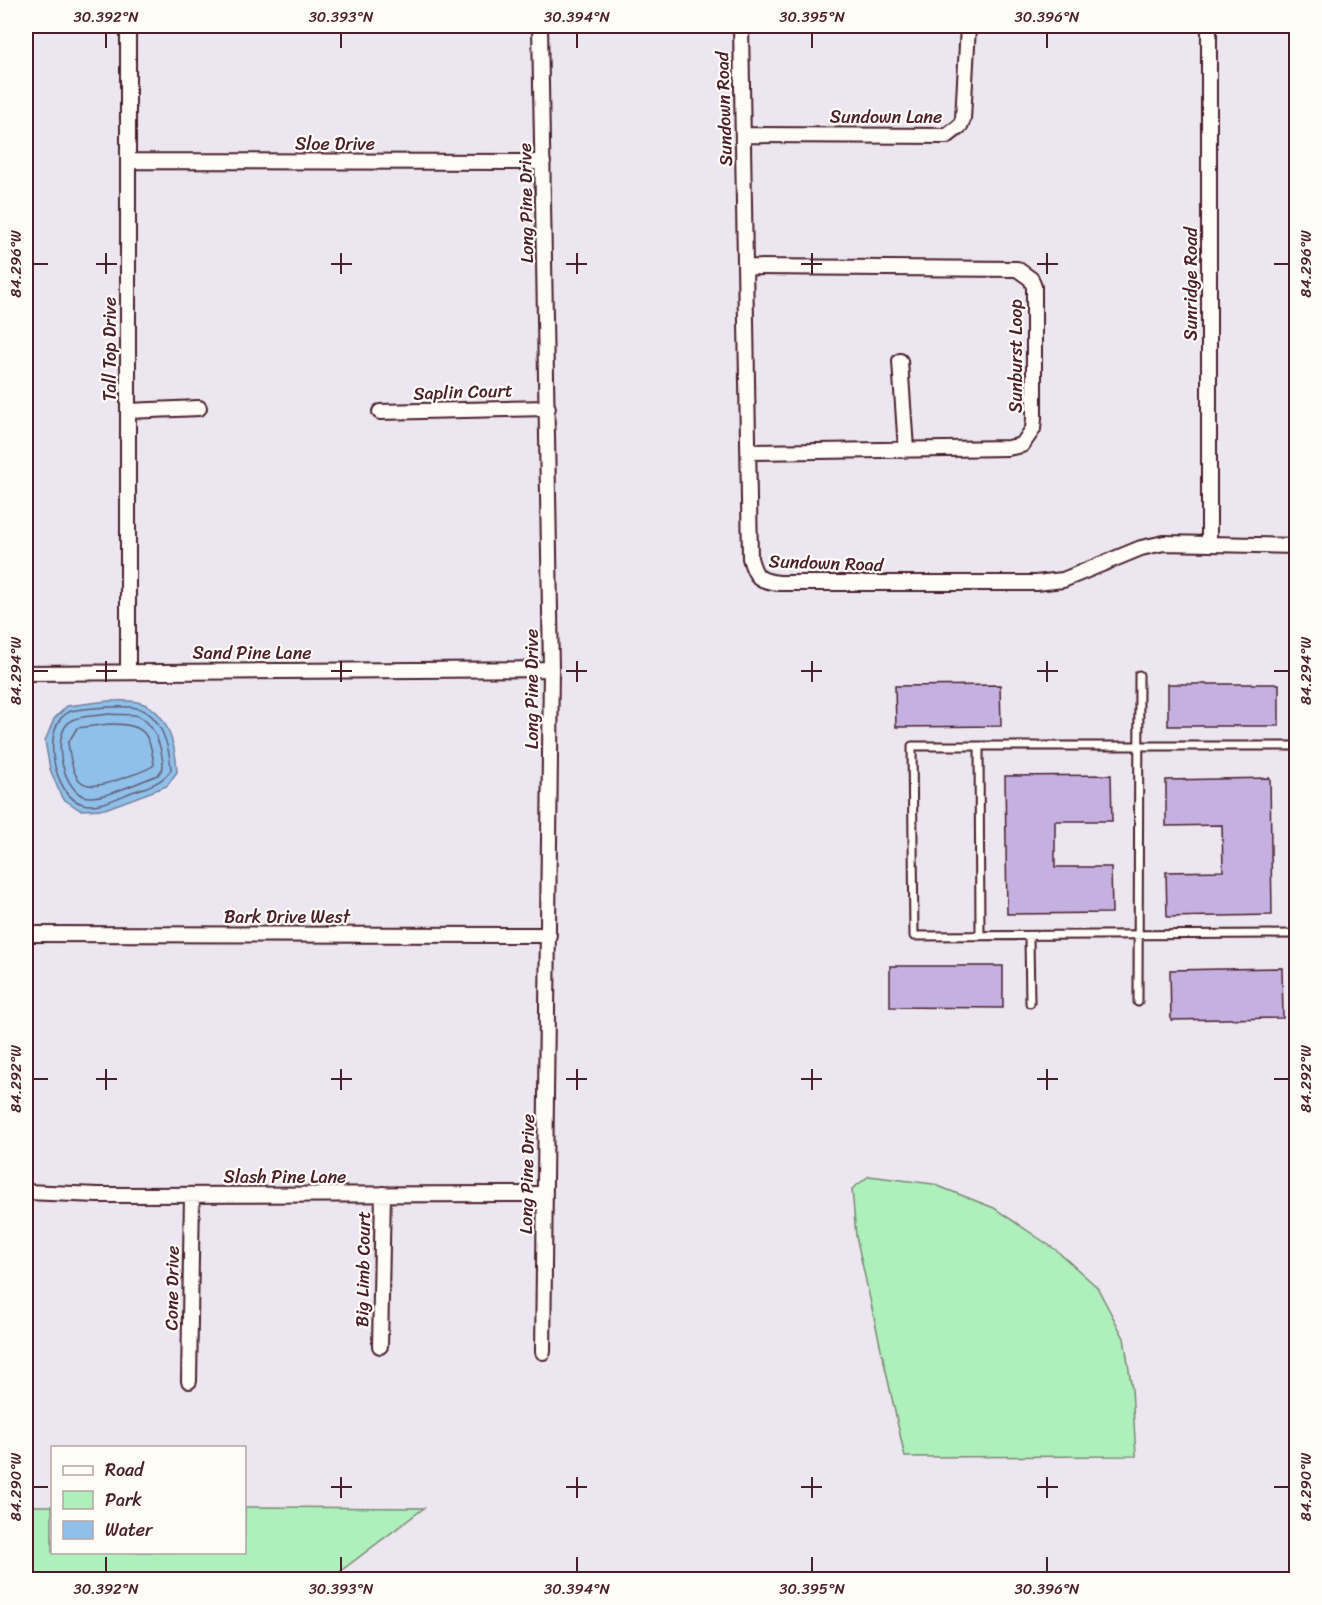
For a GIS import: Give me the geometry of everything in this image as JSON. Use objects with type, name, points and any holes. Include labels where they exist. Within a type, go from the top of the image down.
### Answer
[{"type":"street","name":"Tall Top Drive","points":[[128,26],[128,672]]},
{"type":"street","name":"Long Pine Drive","points":[[540,26],[551,669],[543,1352]]},
{"type":"street","name":"Sundown Road","points":[[741,26],[747,267],[750,558],[754,574],[763,582],[1045,582],[1084,574],[1141,548],[1164,543],[1296,546]]},
{"type":"street","name":"Sundown Lane","points":[[743,135],[947,136],[960,126],[963,119],[968,26]]},
{"type":"street","name":"Sunridge Road","points":[[1209,26],[1209,543]]},
{"type":"street","name":"Sloe Drive","points":[[128,161],[543,162]]},
{"type":"street","name":"Sunburst Loop","points":[[747,267],[1017,269],[1031,279],[1034,287],[1034,418],[1027,441],[1008,448],[749,452]]},
{"type":"street","points":[[900,361],[906,449]]},
{"type":"street","points":[[128,411],[199,408]]},
{"type":"street","name":"Saplin Court","points":[[380,412],[548,408]]},
{"type":"street","name":"Sand Pine Lane","points":[[26,673],[551,669]]},
{"type":"street","name":"Bark Drive West","points":[[26,934],[549,935]]},
{"type":"street","name":"Slash Pine Lane","points":[[26,1192],[192,1195],[544,1194]]},
{"type":"street","name":"Big Limb Court","points":[[380,1346],[383,1194]]},
{"type":"street","name":"Cone Drive","points":[[189,1381],[192,1195]]},
{"type":"lane","points":[[1138,1002],[1139,675]]},
{"type":"lane","points":[[1296,746],[912,746],[914,936],[1296,934]]},
{"type":"lane","points":[[979,746],[980,936]]},
{"type":"lane","points":[[1029,936],[1030,1003]]},
{"type":"green space","points":[[869,1176],[933,1184],[994,1208],[1056,1250],[1097,1287],[1124,1338],[1132,1389],[1136,1456],[905,1457],[856,1236],[852,1189]]},
{"type":"green space","points":[[26,1506],[51,1506],[51,1554],[246,1554],[246,1507],[424,1508],[330,1579],[26,1580]]},
{"type":"water","points":[[108,701],[137,702],[147,705],[156,712],[163,720],[172,740],[177,772],[167,786],[105,809],[80,810],[62,798],[50,769],[45,741],[54,719],[67,706]]},
{"type":"building","points":[[1168,684],[1279,684],[1279,726],[1168,726]]},
{"type":"building","points":[[1000,685],[1001,726],[896,727],[895,686]]},
{"type":"building","points":[[1111,775],[1112,821],[1055,821],[1055,867],[1111,867],[1112,913],[1007,914],[1005,776]]},
{"type":"building","points":[[1270,778],[1272,915],[1167,917],[1166,872],[1223,871],[1222,825],[1166,826],[1166,780]]},
{"type":"building","points":[[890,966],[1003,966],[1003,1008],[890,1007]]},
{"type":"building","points":[[1282,968],[1283,1018],[1171,1020],[1170,970]]}]
